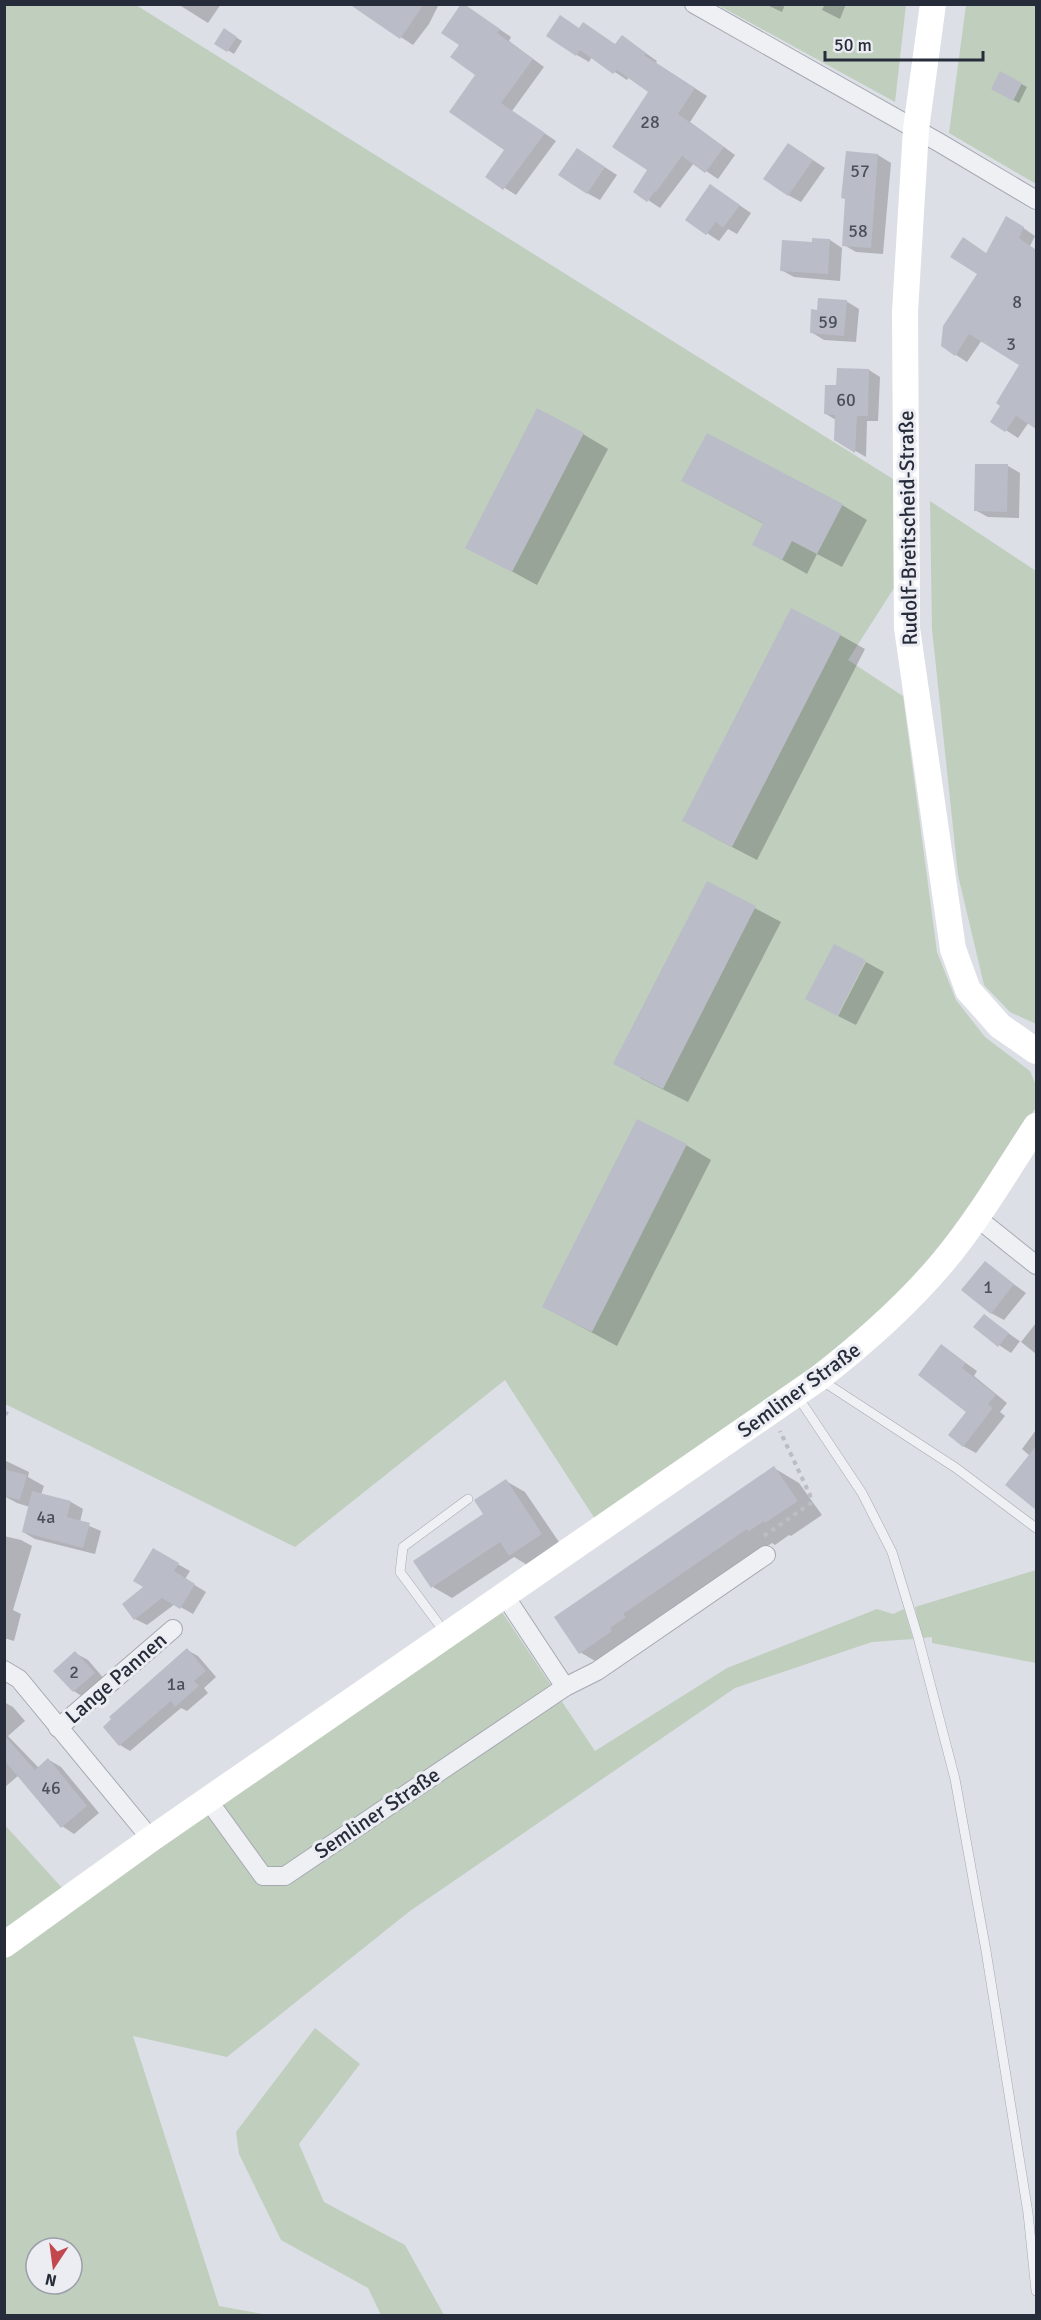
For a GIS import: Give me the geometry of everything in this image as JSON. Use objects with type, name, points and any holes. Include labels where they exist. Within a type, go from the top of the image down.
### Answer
[{"type":"street","points":[[694,4],[916,129],[1036,200]]},
{"type":"street","name":"Rudolf-Breitscheid-Straße","points":[[933,4],[916,129],[905,312],[907,628],[953,949],[968,990],[1000,1026],[1036,1051]]},
{"type":"street","name":"Semliner Straße","points":[[4,1945],[151,1839],[447,1636],[511,1605],[819,1378],[868,1339],[905,1304],[944,1261],[976,1218],[1036,1126]]},
{"type":"street","points":[[976,1218],[1036,1265]]},
{"type":"street","name":"Semliner Straße","points":[[208,1800],[263,1876],[285,1876],[565,1687],[597,1671],[761,1548]]},
{"type":"street","points":[[511,1605],[565,1687]]},
{"type":"street","name":"Lange Pannen","points":[[58,1728],[173,1629]]},
{"type":"street","name":"Lange Pannen","points":[[4,1670],[19,1679],[151,1839]]},
{"type":"lane","points":[[819,1378],[956,1468],[1036,1528]]},
{"type":"lane","points":[[796,1394],[862,1493],[892,1551],[918,1637],[957,1791],[986,1951],[1026,2202],[1036,2291]]},
{"type":"lane","points":[[447,1636],[400,1572],[403,1547],[468,1500]]},
{"type":"path","points":[[4,1412],[10,1415]]},
{"type":"path","points":[[761,1548],[811,1503],[810,1495],[780,1431]]},
{"type":"green space","points":[[4,5],[136,5],[893,479],[894,588],[848,660],[903,696],[937,952],[956,1000],[985,1037],[1030,1071],[1036,1085],[1036,1107],[963,1218],[897,1296],[860,1332],[781,1393],[595,1519],[505,1380],[295,1547],[5,1404]]},
{"type":"green space","points":[[718,5],[906,5],[895,102]]},
{"type":"green space","points":[[966,5],[1036,5],[1036,184],[949,133]]},
{"type":"green space","points":[[930,501],[1036,571],[1036,1024],[1010,1012],[984,985],[958,875],[932,629]]},
{"type":"green space","points":[[1036,1570],[1036,1663],[932,1643],[932,1637],[922,1638],[915,1607]]},
{"type":"green space","points":[[500,1609],[595,1751],[727,1668],[877,1609],[893,1614],[904,1609],[913,1639],[872,1642],[735,1688],[410,1911],[227,2057],[133,2036],[219,2306],[268,2315],[5,2315],[4,1958],[119,1874]]},
{"type":"green space","points":[[4,1824],[63,1889],[4,1934]]},
{"type":"green space","points":[[315,2028],[360,2064],[299,2144],[324,2202],[405,2245],[444,2315],[381,2315],[368,2288],[281,2240],[239,2154],[236,2132]]},
{"type":"building","points":[[349,4],[424,4],[400,39]]},
{"type":"building","points":[[461,4],[500,29],[497,33],[533,59],[501,103],[545,133],[503,190],[485,177],[504,150],[449,112],[475,75],[450,57],[459,45],[441,33]]},
{"type":"building","points":[[560,15],[579,28],[583,22],[615,44],[622,35],[646,53],[644,55],[695,88],[678,114],[724,147],[705,173],[682,156],[647,202],[633,192],[647,170],[612,147],[648,92],[617,70],[613,74],[580,50],[576,56],[546,36]]},
{"type":"building","points":[[224,28],[237,37],[227,52],[214,44]]},
{"type":"building","points":[[1000,71],[1022,83],[1013,101],[991,89]]},
{"type":"building","points":[[788,143],[813,160],[788,196],[763,179]]},
{"type":"building","points":[[577,148],[605,167],[587,194],[558,175]]},
{"type":"building","points":[[846,151],[878,154],[871,248],[842,246],[845,199],[841,198]]},
{"type":"building","points":[[710,184],[740,205],[723,228],[716,222],[706,235],[685,220]]},
{"type":"building","points":[[1006,216],[1024,227],[1019,238],[1036,250],[1036,429],[1016,416],[1005,432],[990,422],[1000,406],[996,403],[1019,365],[969,334],[955,356],[941,346],[943,326],[977,274],[950,257],[963,237],[986,253]]},
{"type":"building","points":[[812,238],[830,239],[828,274],[780,271],[782,240],[812,242]]},
{"type":"building","points":[[818,298],[847,300],[844,336],[810,333],[811,309],[817,310]]},
{"type":"building","points":[[837,368],[869,369],[868,416],[857,416],[855,453],[834,440],[835,415],[824,414],[825,385],[836,385]]},
{"type":"building","points":[[537,408],[584,433],[512,572],[465,548]]},
{"type":"building","points":[[707,433],[843,504],[817,554],[792,541],[782,560],[752,545],[763,523],[681,481]]},
{"type":"building","points":[[975,464],[1008,464],[1007,512],[974,511]]},
{"type":"building","points":[[791,608],[841,634],[732,847],[682,821]]},
{"type":"building","points":[[707,881],[756,906],[663,1089],[613,1064]]},
{"type":"building","points":[[834,944],[866,960],[837,1016],[805,999]]},
{"type":"building","points":[[637,1119],[687,1144],[592,1332],[542,1307]]},
{"type":"building","points":[[985,1261],[1014,1284],[991,1314],[961,1290]]},
{"type":"building","points":[[984,1314],[1009,1333],[998,1347],[973,1327]]},
{"type":"building","points":[[941,1344],[966,1363],[962,1368],[996,1395],[988,1404],[993,1408],[963,1447],[948,1435],[966,1412],[918,1375]]},
{"type":"building","points":[[1036,1446],[1036,1510],[1005,1485]]},
{"type":"building","points":[[774,1466],[798,1501],[765,1523],[764,1521],[748,1532],[747,1529],[623,1614],[626,1617],[610,1628],[612,1631],[579,1654],[554,1617]]},
{"type":"building","points":[[4,1469],[27,1475],[20,1500],[4,1496]]},
{"type":"building","points":[[506,1479],[542,1534],[509,1556],[500,1542],[431,1588],[413,1561],[483,1514],[474,1500]]},
{"type":"building","points":[[32,1491],[71,1501],[67,1517],[90,1523],[83,1548],[22,1532]]},
{"type":"building","points":[[153,1548],[179,1563],[174,1571],[195,1584],[180,1609],[162,1598],[134,1620],[122,1604],[143,1587],[133,1581]]},
{"type":"building","points":[[187,1648],[206,1671],[194,1681],[199,1686],[175,1707],[171,1701],[119,1746],[103,1727],[111,1719],[109,1717]]},
{"type":"building","points":[[75,1651],[95,1673],[73,1692],[53,1671]]},
{"type":"building","points":[[4,1735],[35,1770],[48,1758],[87,1806],[61,1828],[4,1760]]}]
